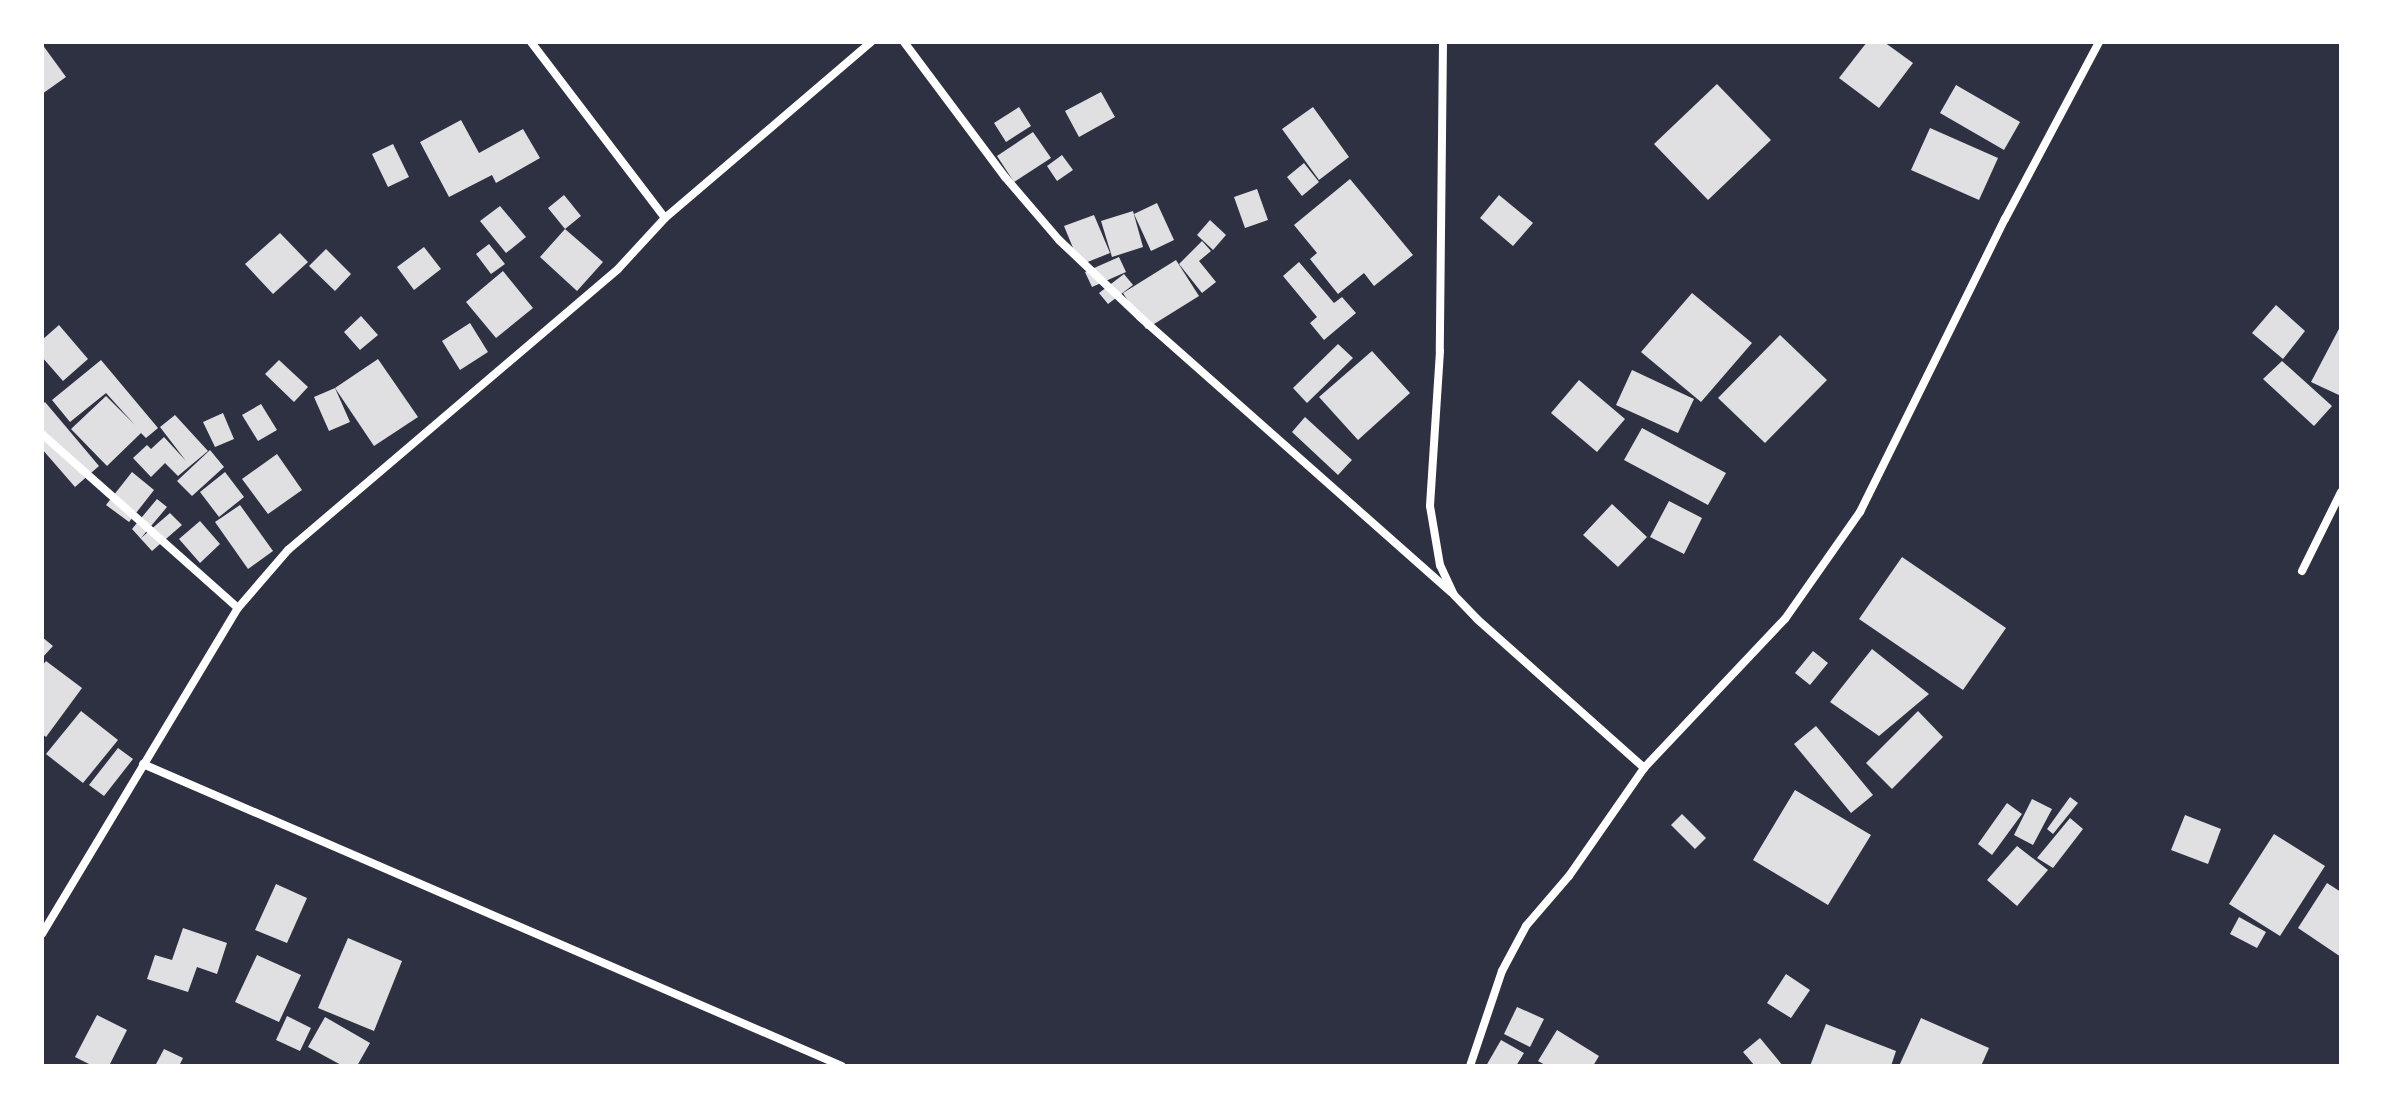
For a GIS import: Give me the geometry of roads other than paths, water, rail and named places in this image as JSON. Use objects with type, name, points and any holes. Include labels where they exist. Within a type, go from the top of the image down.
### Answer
[{"type":"street","points":[[531,42],[665,218]]},
{"type":"street","points":[[42,934],[238,608],[288,550],[618,269],[665,218],[871,42]]},
{"type":"street","points":[[904,42],[1005,177],[1059,240],[1140,317],[1644,768]]},
{"type":"street","points":[[1443,42],[1440,351],[1430,506],[1440,565],[1454,595]]},
{"type":"street","points":[[1470,1066],[1502,971],[1526,926],[1594,843],[1644,768],[1785,619],[1860,512],[2005,219],[2099,42]]},
{"type":"street","points":[[42,434],[238,608]]},
{"type":"street","points":[[2302,571],[2341,492]]},
{"type":"street","points":[[143,764],[842,1066]]}]
